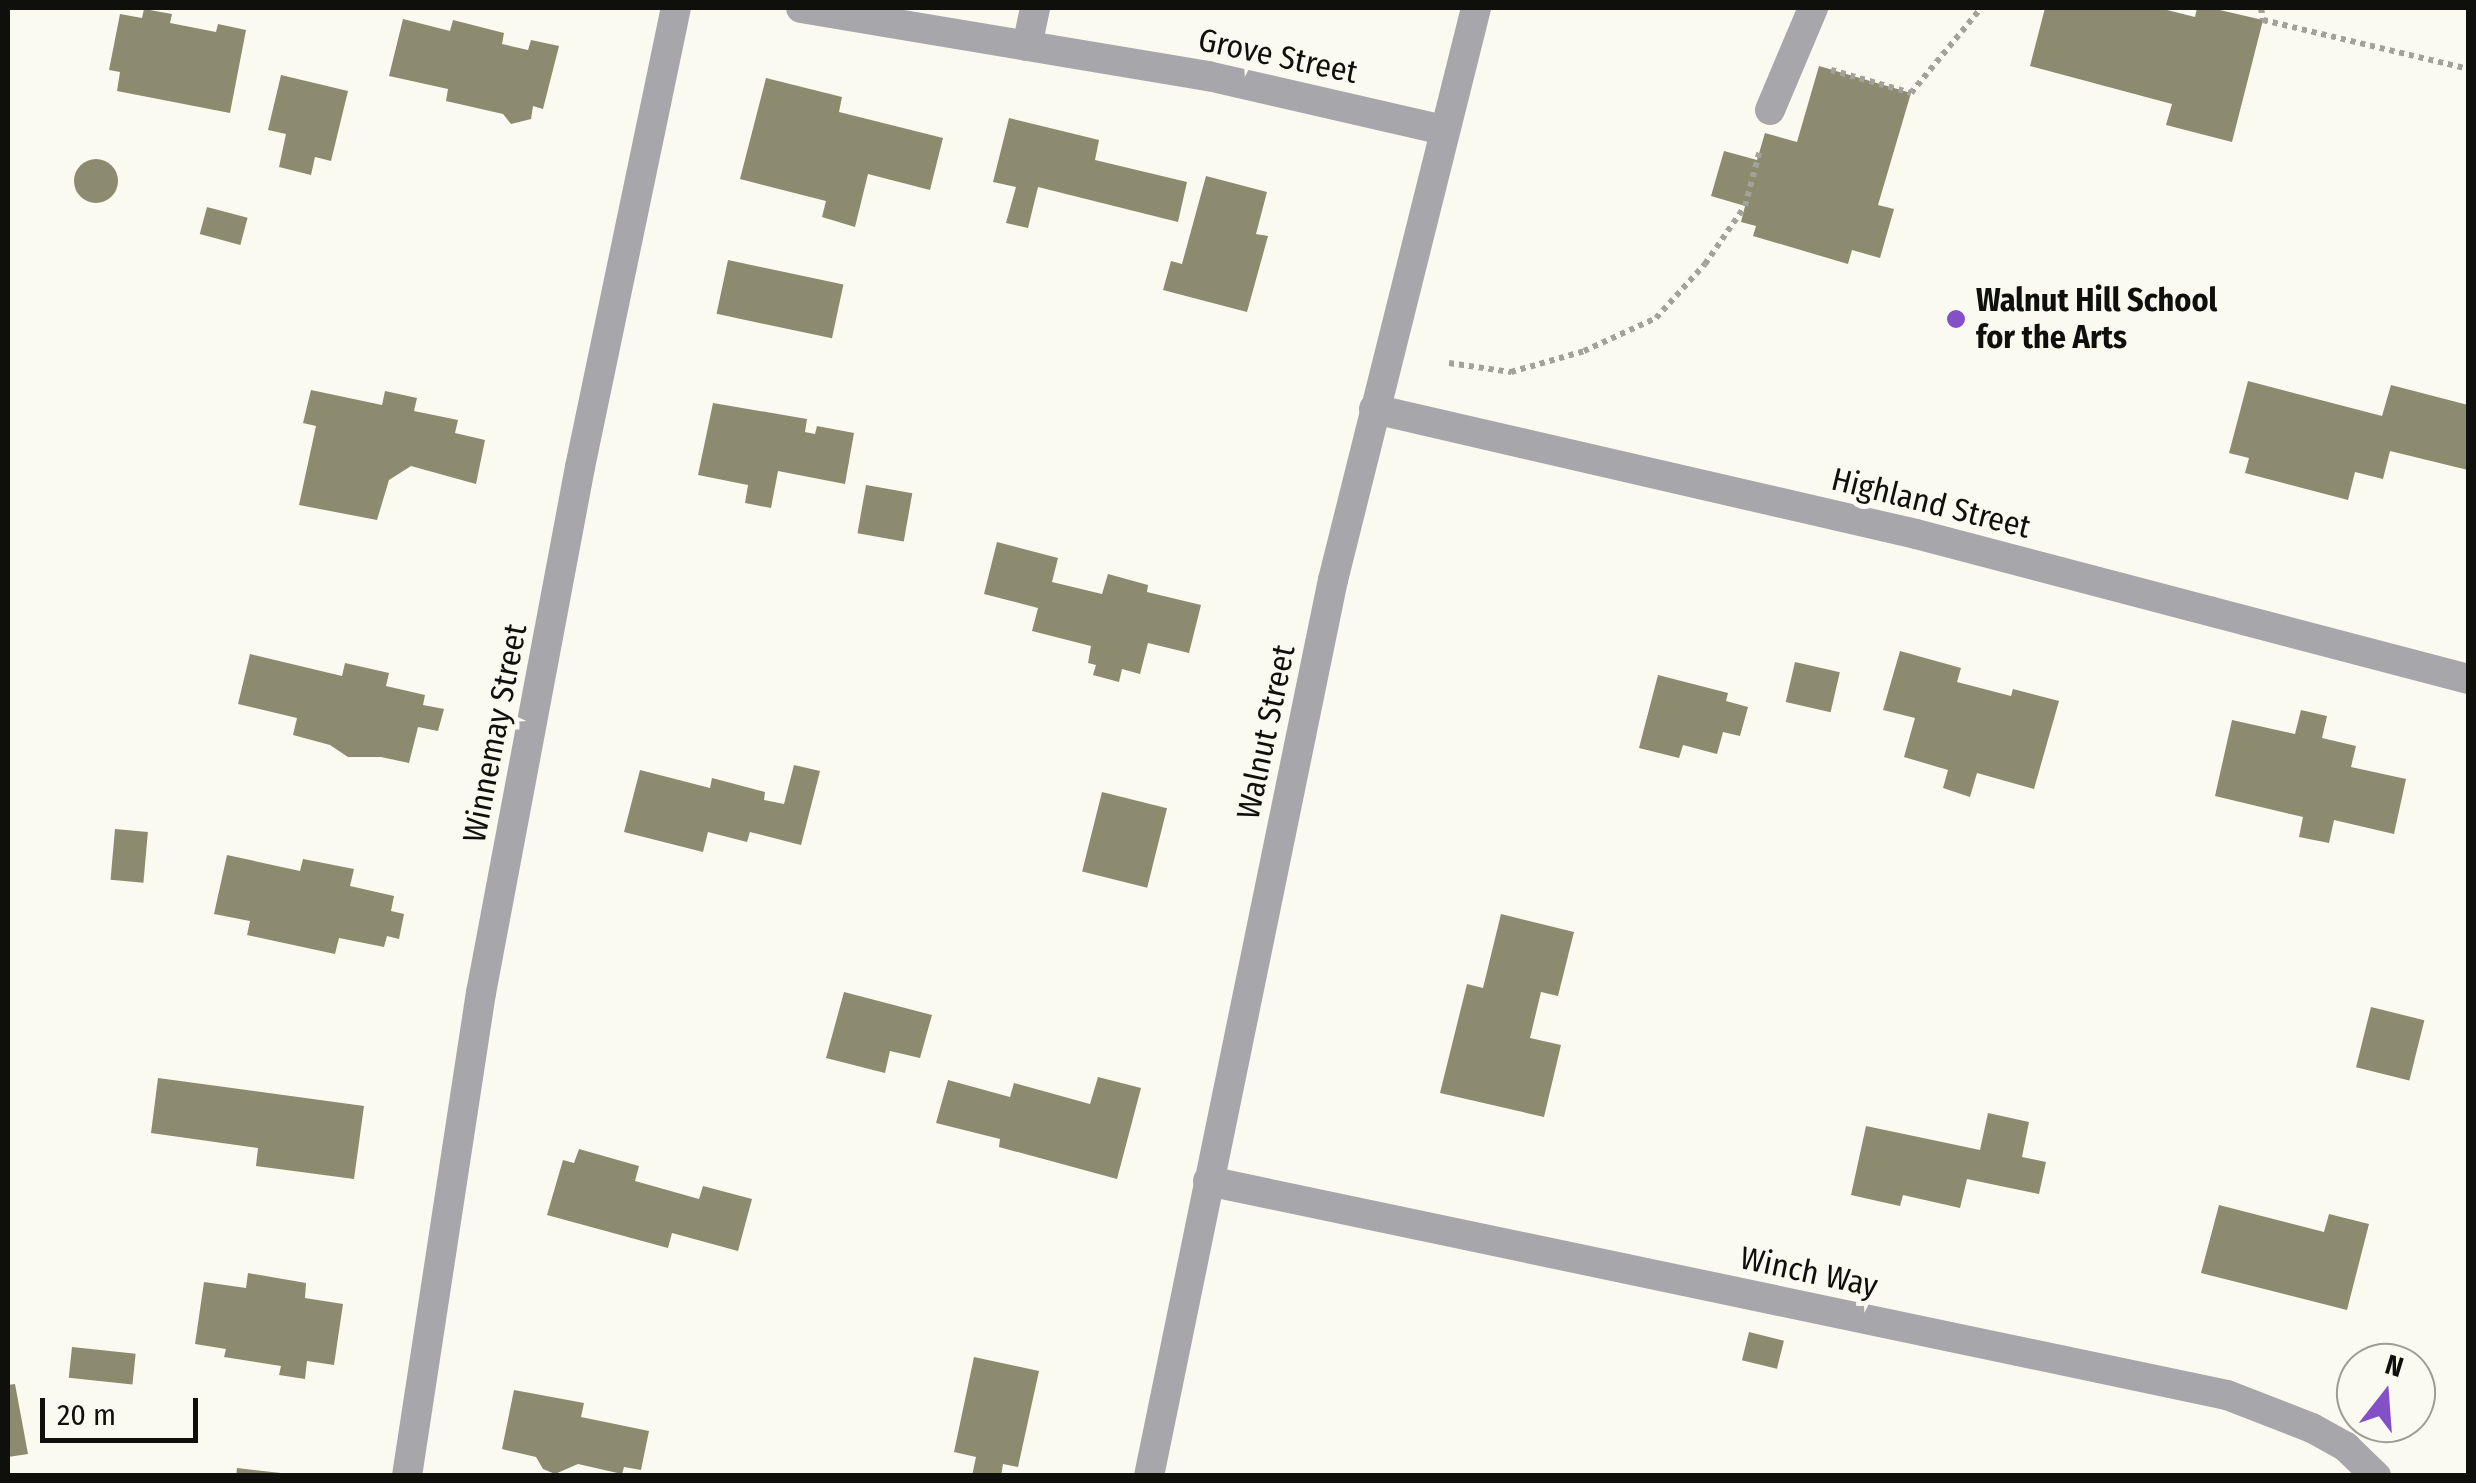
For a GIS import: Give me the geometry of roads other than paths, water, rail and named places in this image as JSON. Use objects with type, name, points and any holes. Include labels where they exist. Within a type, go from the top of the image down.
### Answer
[{"type":"street","name":"Winnemay Street","points":[[407,1476],[481,992],[580,467],[676,8]]},
{"type":"street","name":"Grove Street","points":[[801,8],[907,16],[1027,46],[1208,76],[1443,130]]},
{"type":"street","points":[[1027,46],[1035,8]]},
{"type":"street","name":"Walnut Street","points":[[1149,1476],[1333,580],[1476,8]]},
{"type":"street","points":[[1770,110],[1813,8]]},
{"type":"street","name":"Highland Street","points":[[1374,409],[1916,534],[2468,680]]},
{"type":"street","name":"Winch Way","points":[[1208,1181],[2227,1396],[2312,1428],[2346,1447],[2376,1476]]},
{"type":"place","name":"Walnut Hill School for the Arts","points":[[1956,319]]}]
